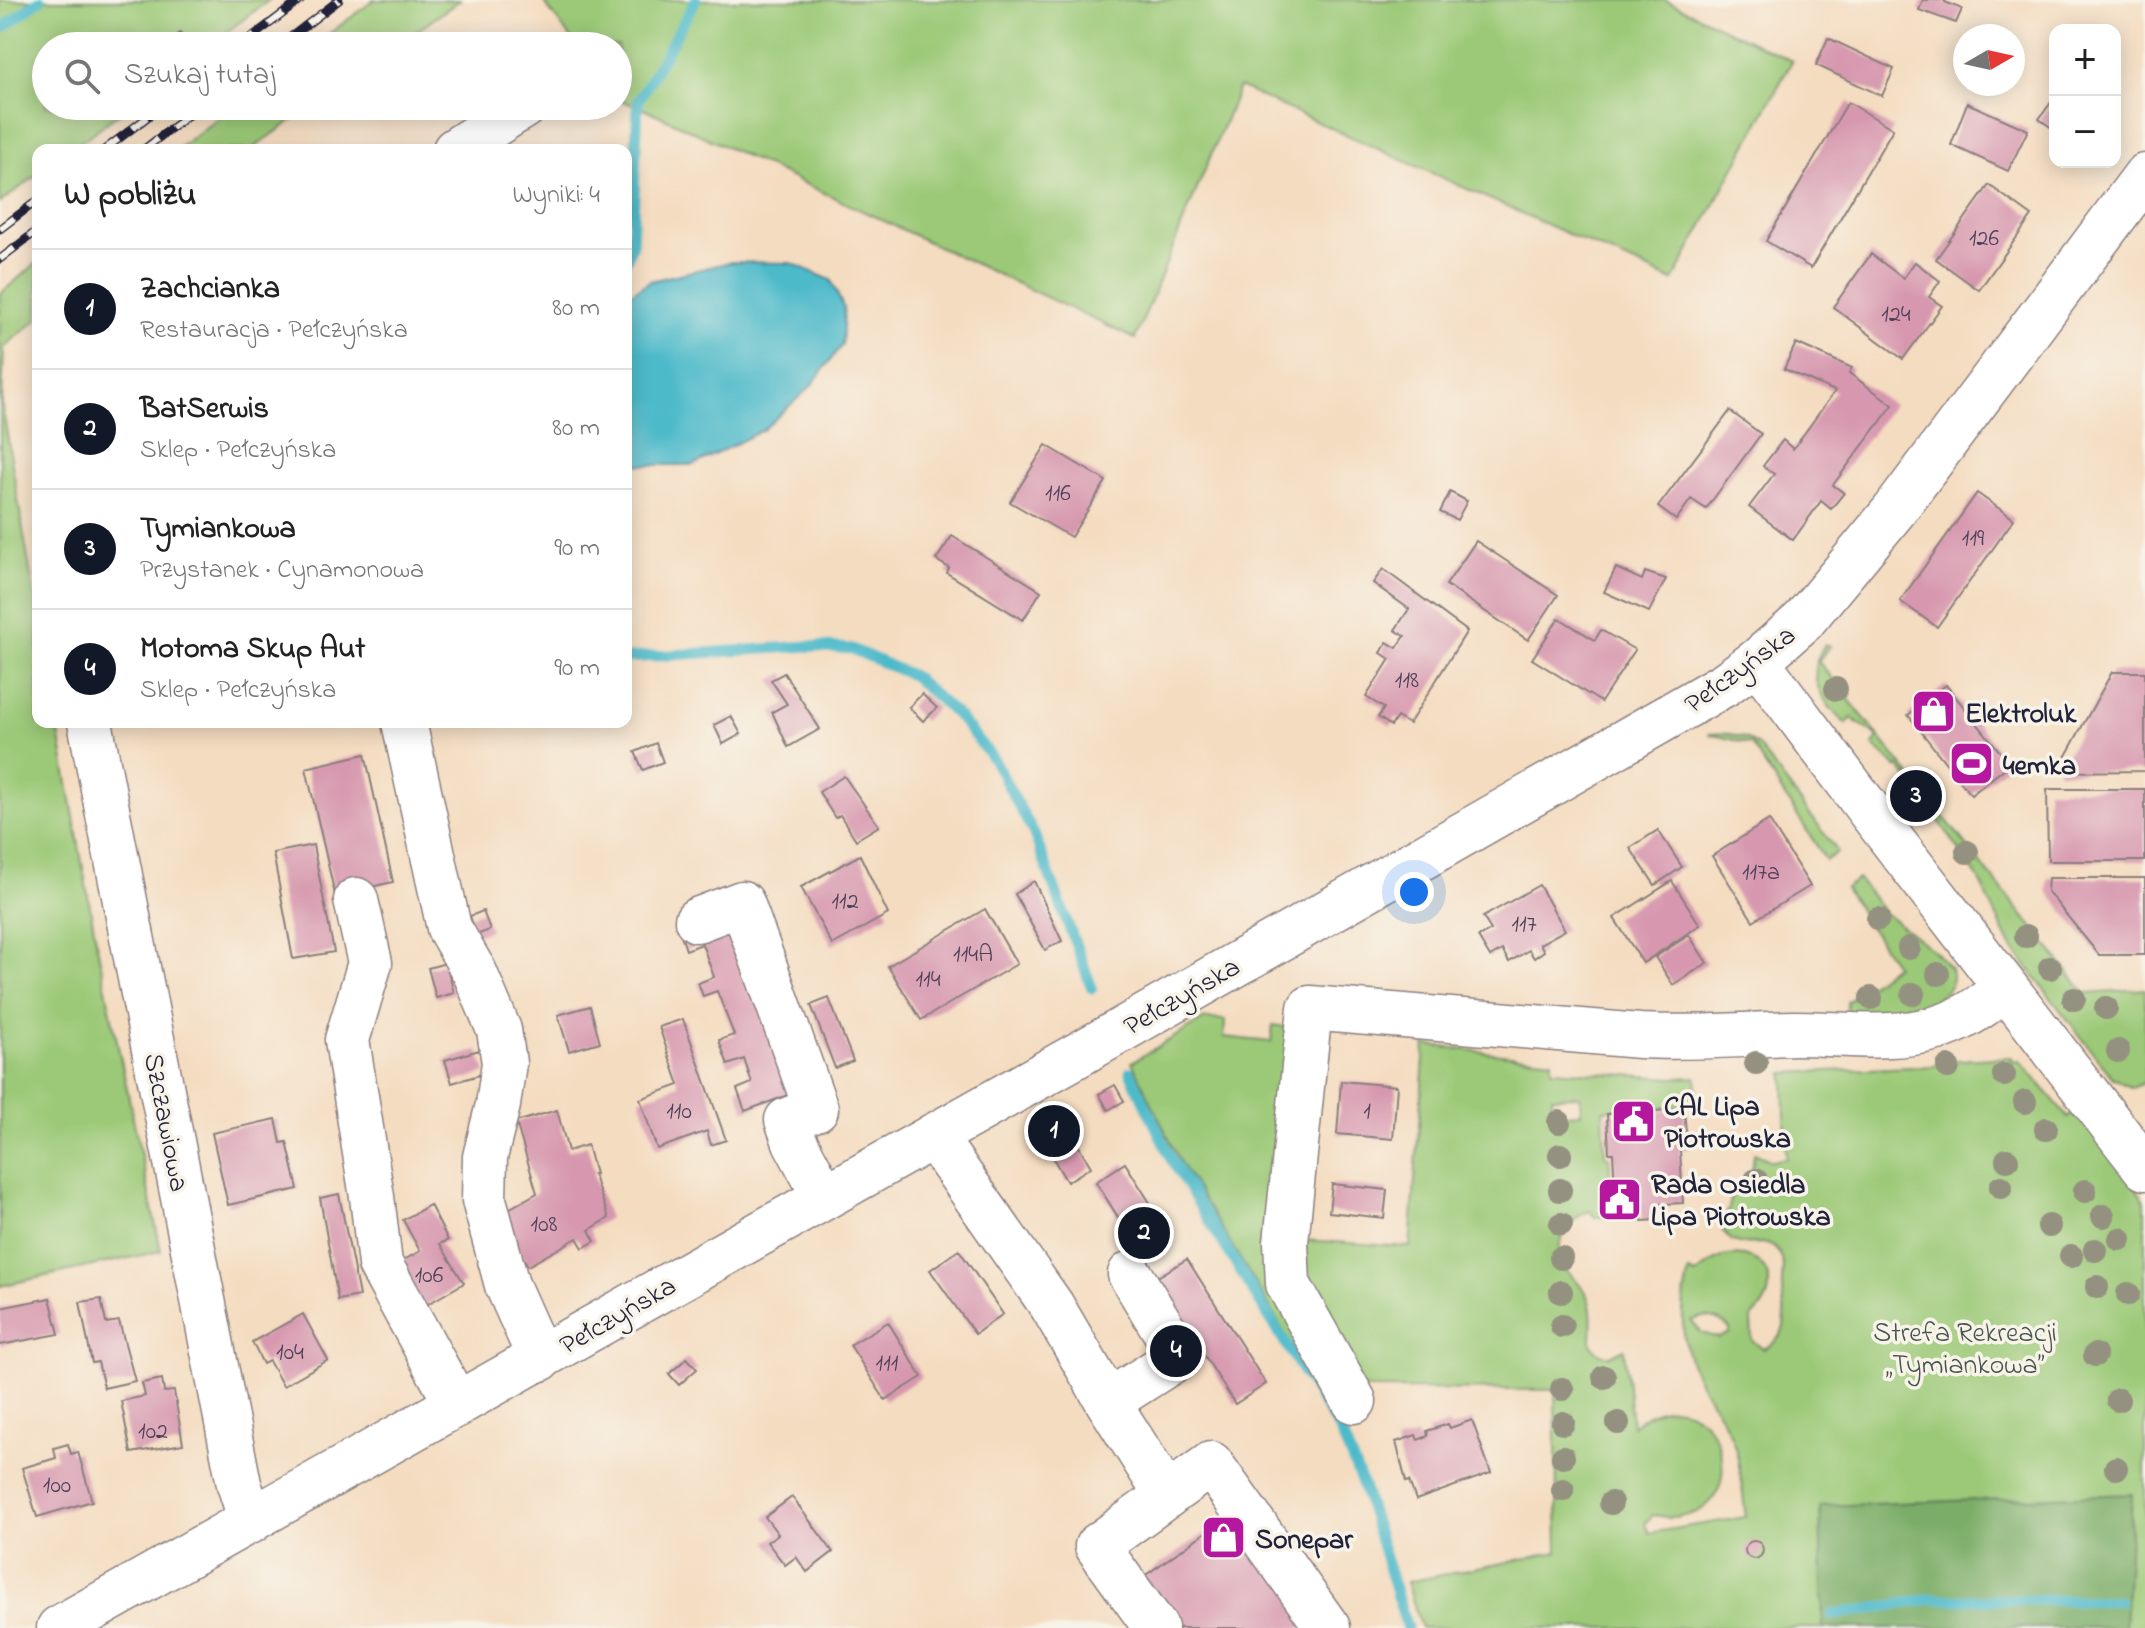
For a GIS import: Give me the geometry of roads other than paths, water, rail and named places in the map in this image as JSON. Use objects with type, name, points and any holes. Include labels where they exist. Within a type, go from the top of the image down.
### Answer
[{"type":"main road","points":[[464,144],[502,120]]},
{"type":"main road","name":"Pełczyńska","points":[[59,1628],[540,1359],[1658,724],[1757,661],[1803,621],[1889,517],[2145,176]]},
{"type":"main road","points":[[1757,661],[2006,989],[2138,1142]]},
{"type":"main road","name":"Szczawiowa","points":[[91,728],[239,1484],[251,1521]]},
{"type":"main road","points":[[405,728],[449,928],[475,973],[499,1030],[504,1063],[498,1105],[485,1157],[484,1200],[507,1285],[540,1359]]},
{"type":"main road","points":[[356,900],[370,963],[347,1040],[380,1264],[457,1405]]},
{"type":"main road","points":[[697,920],[742,903],[816,1109],[787,1120],[795,1142],[824,1196]]},
{"type":"main road","points":[[1354,1401],[1309,1325],[1288,1284],[1286,1271],[1286,1242],[1310,1008],[1640,1036],[1875,1035],[1924,1031],[1946,1025],[1964,1018],[2006,989]]},
{"type":"main road","points":[[933,1136],[1052,1306],[1167,1496]]},
{"type":"main road","points":[[1108,1402],[1180,1356],[1130,1274]]},
{"type":"main road","points":[[1156,1628],[1097,1546],[1211,1464],[1328,1628]]},
{"type":"water","points":[[731,262],[791,263],[831,280],[844,309],[842,345],[810,387],[763,430],[694,465],[632,463],[632,292],[650,281]]},
{"type":"waterway","points":[[0,30],[40,0]]},
{"type":"waterway","points":[[632,244],[638,101],[696,0]]},
{"type":"waterway","points":[[632,658],[809,646],[852,649],[913,676],[960,718],[994,760],[1034,834],[1092,988]]},
{"type":"waterway","points":[[1130,1072],[1172,1161],[1340,1431],[1362,1483],[1407,1628]]},
{"type":"waterway","points":[[1832,1615],[1932,1599],[2119,1601]]},
{"type":"railway","points":[[259,32],[301,0]]},
{"type":"railway","points":[[297,32],[339,0]]},
{"type":"railway","points":[[112,144],[144,120]]},
{"type":"railway","points":[[151,144],[182,120]]},
{"type":"railway","points":[[0,229],[32,205]]},
{"type":"railway","points":[[0,259],[32,235]]},
{"type":"place","name":"Elektroluk","points":[[1934,712]]},
{"type":"place","name":"4emka","points":[[1972,764]]},
{"type":"place","name":"Tymiankowa","points":[[1916,796]]},
{"type":"place","name":"CAL Lipa Piotrowska","points":[[1633,1121]]},
{"type":"place","name":"Zachcianka","points":[[1054,1131]]},
{"type":"place","name":"Rada Osiedla Lipa Piotrowska","points":[[1620,1199]]},
{"type":"place","name":"BatSerwis","points":[[1144,1233]]},
{"type":"place","name":"Motoma Skup Aut","points":[[1176,1351]]},
{"type":"place","name":"Sonepar","points":[[1224,1538]]},
{"type":"park label","name":"Strefa Rekreacji „Tymiankowa”","points":[[1965,1347]]}]
